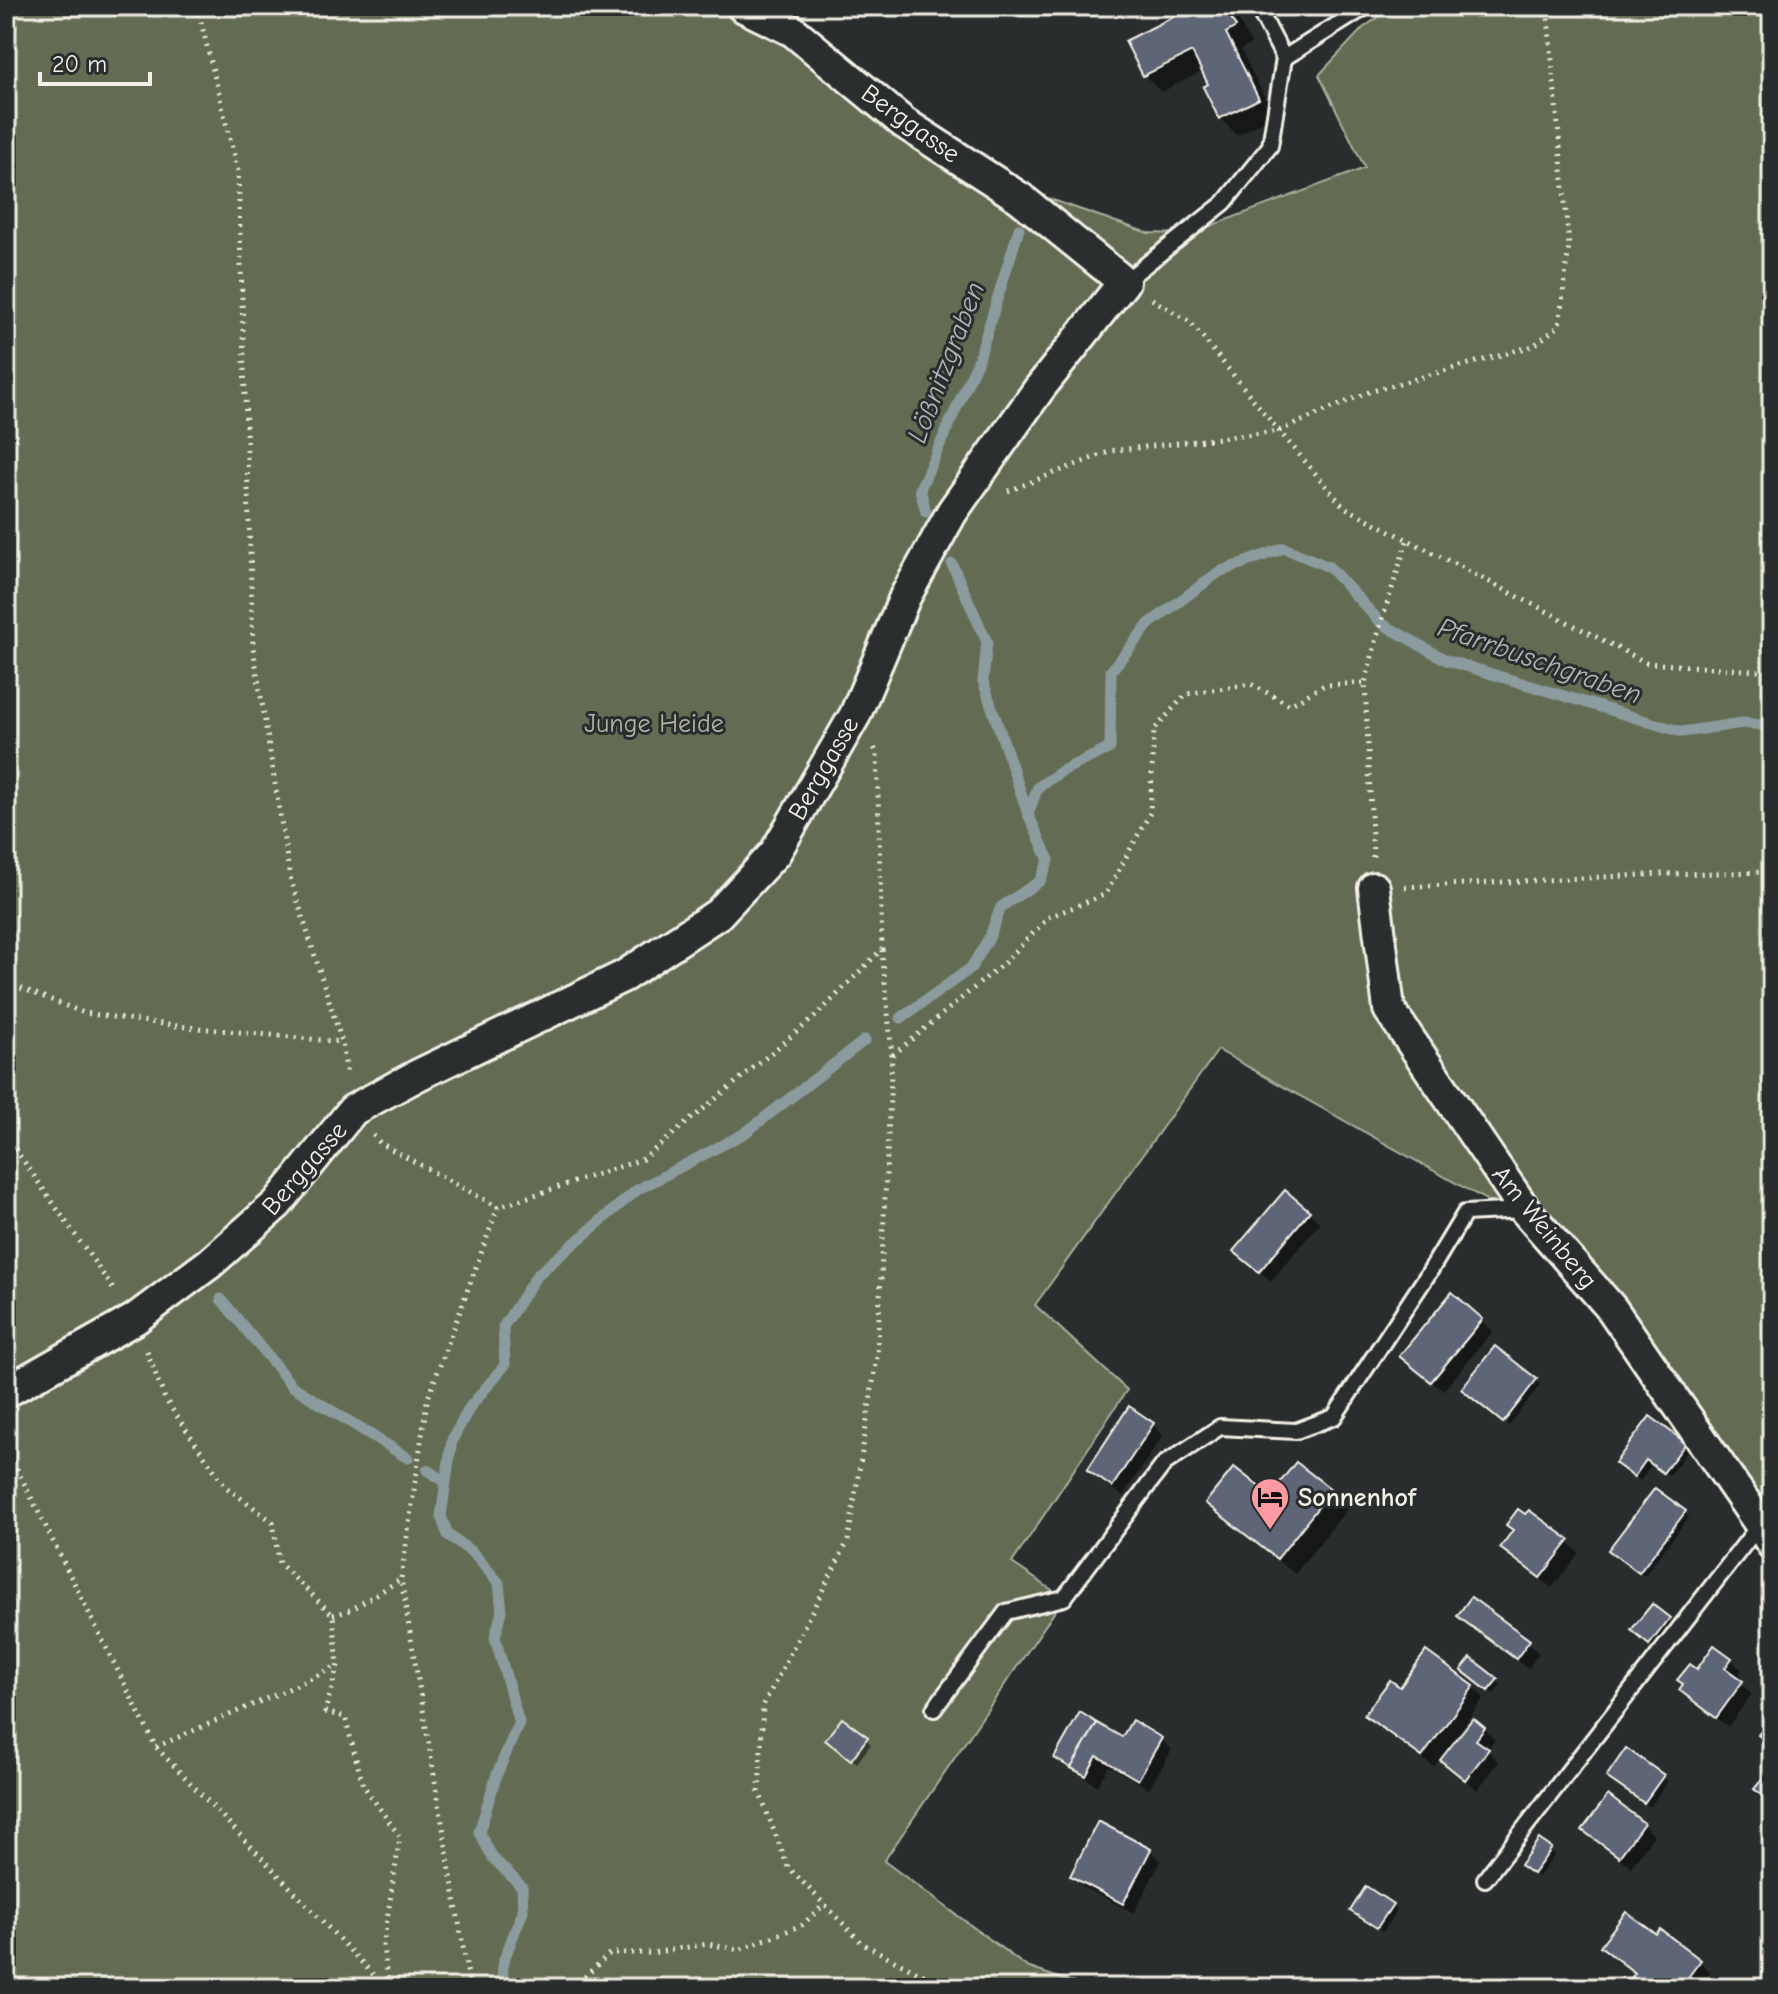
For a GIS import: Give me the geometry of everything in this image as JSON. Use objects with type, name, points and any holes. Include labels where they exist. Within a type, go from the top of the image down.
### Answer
[{"type":"street","name":"Berggasse","points":[[6,1392],[135,1319],[210,1263],[277,1204],[353,1110],[418,1075],[624,976],[718,914],[775,853],[855,715],[905,597],[952,512],[1039,389],[1124,282],[1020,198],[904,123],[793,31],[742,6]]},
{"type":"street","name":"Am Weinberg","points":[[1374,888],[1389,1009],[1525,1210],[1612,1309],[1766,1534]]},
{"type":"lane","points":[[1124,282],[1224,203],[1270,146],[1284,58],[1257,6]]},
{"type":"lane","points":[[1284,58],[1367,6]]},
{"type":"lane","points":[[934,1709],[1006,1612],[1064,1598],[1164,1464],[1220,1427],[1296,1431],[1334,1417],[1465,1213],[1525,1210]]},
{"type":"lane","points":[[1485,1879],[1766,1534]]},
{"type":"path","points":[[197,6],[238,171],[253,647],[290,877],[342,1042],[353,1110],[380,1143],[498,1207],[643,1159],[817,1015],[882,949]]},
{"type":"path","points":[[952,512],[1111,451],[1279,431],[1369,392],[1533,346],[1559,326],[1569,246],[1547,6]]},
{"type":"path","points":[[1124,282],[1190,322],[1344,507],[1647,663],[1772,672]]},
{"type":"path","points":[[1407,541],[1365,683],[1374,888],[1648,874],[1772,872]]},
{"type":"path","points":[[892,1056],[1004,963],[1049,917],[1106,894],[1150,813],[1154,730],[1186,694],[1251,684],[1290,705],[1324,685],[1365,683]]},
{"type":"path","points":[[855,715],[877,754],[882,949],[892,1056],[877,1357],[848,1541],[763,1706],[759,1792],[788,1867],[863,1944],[949,1988]]},
{"type":"path","points":[[6,982],[84,1013],[177,1026],[342,1042]]},
{"type":"path","points":[[6,1136],[135,1319],[165,1399],[226,1487],[273,1522],[279,1563],[333,1615],[338,1665],[325,1712],[345,1717],[363,1785],[400,1837],[383,1945],[387,1988]]},
{"type":"path","points":[[470,1988],[401,1579],[427,1401],[498,1207]]},
{"type":"path","points":[[6,1447],[156,1747],[387,1988]]},
{"type":"path","points":[[333,1615],[351,1610],[401,1579]]},
{"type":"path","points":[[156,1747],[338,1665]]},
{"type":"path","points":[[573,1988],[610,1953],[651,1953],[708,1944],[739,1950],[802,1925],[825,1904]]},
{"type":"green space","name":"Junge Heide","points":[[6,6],[761,6],[909,117],[1024,190],[1148,233],[1189,234],[1365,168],[1319,75],[1363,28],[1394,6],[1772,6],[1772,1518],[1520,1219],[1218,1050],[1035,1305],[1127,1390],[1012,1563],[1064,1598],[884,1861],[1027,1967],[1088,1988],[6,1988]]},
{"type":"building","points":[[1195,6],[1225,6],[1236,27],[1226,33],[1259,99],[1219,119],[1203,87],[1208,84],[1192,52],[1143,76],[1125,41]]},
{"type":"building","points":[[1285,1190],[1310,1211],[1259,1272],[1233,1251]]},
{"type":"building","points":[[1452,1292],[1483,1319],[1431,1382],[1399,1356]]},
{"type":"building","points":[[1495,1346],[1537,1379],[1503,1423],[1461,1389]]},
{"type":"building","points":[[1129,1406],[1154,1423],[1112,1487],[1087,1470]]},
{"type":"building","points":[[1650,1416],[1686,1443],[1663,1473],[1646,1460],[1634,1477],[1615,1463]]},
{"type":"building","name":"Sonnenhof","points":[[1296,1462],[1332,1490],[1277,1559],[1205,1503],[1234,1467],[1270,1495]]},
{"type":"building","points":[[1655,1488],[1686,1511],[1639,1573],[1608,1550]]},
{"type":"building","points":[[1518,1509],[1525,1514],[1529,1510],[1570,1540],[1540,1578],[1500,1548],[1513,1530],[1506,1525]]},
{"type":"building","points":[[1471,1597],[1530,1640],[1516,1659],[1457,1616]]},
{"type":"building","points":[[1652,1604],[1670,1618],[1649,1645],[1631,1630]]},
{"type":"building","points":[[1714,1645],[1732,1658],[1725,1668],[1743,1681],[1716,1718],[1679,1690],[1683,1684],[1677,1680],[1690,1664],[1697,1669]]},
{"type":"building","points":[[1426,1651],[1474,1686],[1422,1757],[1364,1715],[1390,1680],[1400,1687]]},
{"type":"building","points":[[1471,1658],[1498,1679],[1488,1691],[1461,1670]]},
{"type":"building","points":[[1080,1712],[1097,1723],[1071,1768],[1054,1758]]},
{"type":"building","points":[[842,1718],[868,1737],[851,1760],[825,1740]]},
{"type":"building","points":[[1473,1718],[1485,1728],[1476,1740],[1489,1749],[1465,1780],[1440,1760]]},
{"type":"building","points":[[1772,1718],[1772,1747],[1758,1735]]},
{"type":"building","points":[[1132,1720],[1162,1738],[1138,1780],[1097,1756],[1086,1776],[1071,1768],[1097,1723],[1122,1737]]},
{"type":"building","points":[[1626,1748],[1664,1775],[1644,1803],[1606,1777]]},
{"type":"building","points":[[1772,1767],[1772,1804],[1754,1789]]},
{"type":"building","points":[[1608,1795],[1644,1823],[1619,1857],[1582,1830]]},
{"type":"building","points":[[1098,1821],[1151,1849],[1123,1904],[1070,1876]]},
{"type":"building","points":[[1539,1839],[1552,1848],[1533,1874],[1520,1865]]},
{"type":"building","points":[[1366,1886],[1393,1904],[1377,1928],[1350,1911]]},
{"type":"building","points":[[1626,1912],[1656,1934],[1660,1929],[1701,1960],[1680,1988],[1624,1987],[1635,1973],[1600,1946]]},
{"type":"waterway","name":"Lößnitzgraben","points":[[926,512],[920,489],[979,358],[1019,229]]},
{"type":"waterway","name":"Pfarrbuschgraben","points":[[901,1018],[971,968],[989,938],[1001,907],[1040,881],[1049,860],[1028,814],[1038,787],[1062,771],[1110,748],[1111,671],[1149,624],[1219,572],[1284,548],[1329,567],[1381,623],[1446,660],[1682,732],[1743,723],[1772,726]]},
{"type":"waterway","name":"Lößnitzgraben","points":[[952,564],[987,642],[983,681],[1028,814]]},
{"type":"waterway","name":"Pfarrbuschgraben","points":[[502,1988],[503,1962],[523,1911],[522,1887],[493,1858],[479,1832],[497,1774],[519,1723],[495,1637],[502,1611],[499,1583],[473,1553],[448,1535],[441,1516],[452,1440],[470,1407],[505,1365],[503,1327],[537,1275],[637,1190],[745,1133],[865,1040]]},
{"type":"waterway","points":[[221,1299],[292,1386],[408,1458]]},
{"type":"waterway","points":[[427,1470],[446,1482]]},
{"type":"place","name":"Sonnenhof","points":[[1270,1531]]}]
